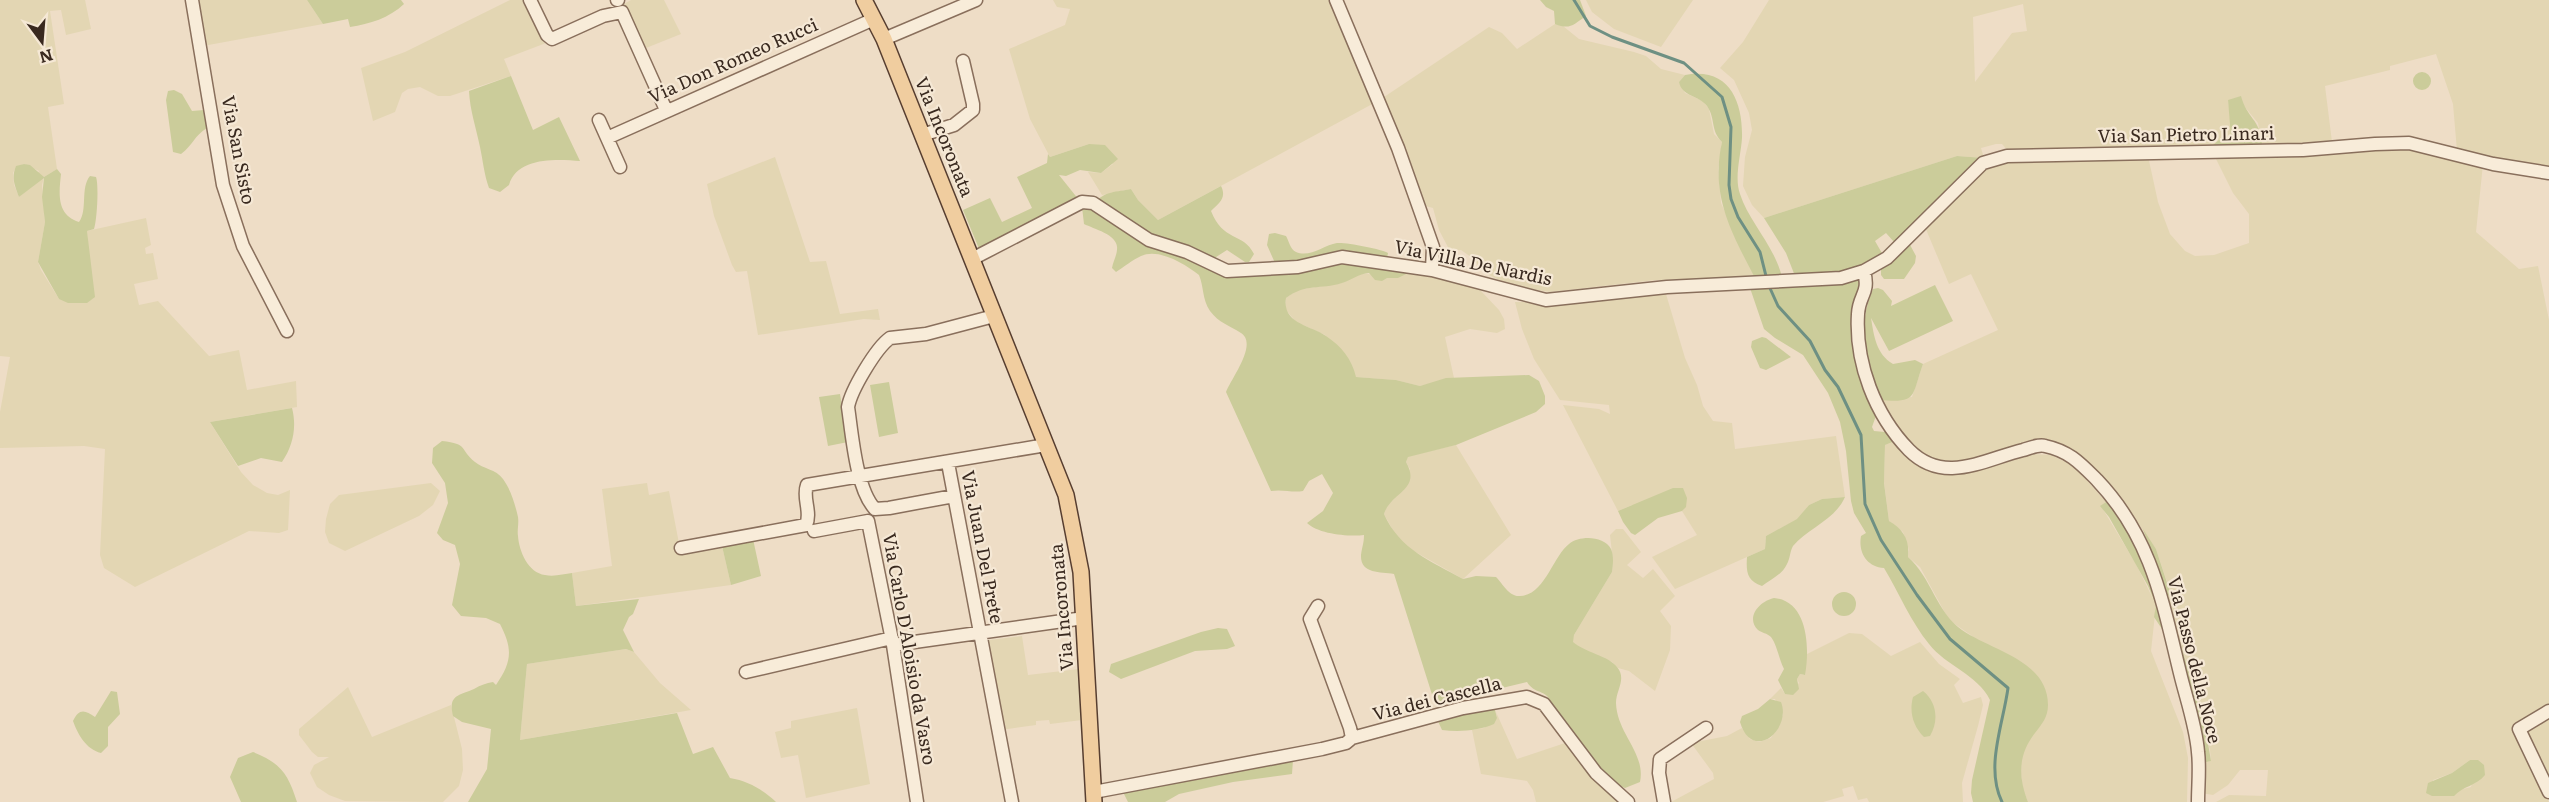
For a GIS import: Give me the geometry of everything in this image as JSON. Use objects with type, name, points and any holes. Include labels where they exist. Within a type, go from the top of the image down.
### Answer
[{"type":"main road","name":"Via Incoronata","points":[[864,0],[884,39],[1066,495],[1078,550],[1094,797]]},
{"type":"street","name":"Via San Sisto","points":[[192,0],[223,185],[243,246],[287,331]]},
{"type":"street","points":[[530,0],[547,35],[552,39],[603,16],[622,12],[666,110]]},
{"type":"street","points":[[884,39],[976,0]]},
{"type":"street","points":[[1336,0],[1398,148],[1433,247],[1432,270]]},
{"type":"street","name":"Via Don Romeo Rucci","points":[[607,138],[874,19]]},
{"type":"street","points":[[922,135],[954,125],[973,110],[974,104],[963,62]]},
{"type":"street","points":[[599,120],[620,167]]},
{"type":"street","name":"Via San Pietro Linari","points":[[1782,281],[1841,278],[1864,271],[1887,258],[1983,164],[2007,156],[2304,150],[2409,143],[2493,164],[2549,173]]},
{"type":"street","name":"Via Villa De Nardis","points":[[972,259],[1082,202],[1093,203],[1149,240],[1187,252],[1227,271],[1298,267],[1342,257],[1432,270],[1546,300],[1667,287],[1782,281]]},
{"type":"street","name":"Via Passo della Noce","points":[[1864,271],[1868,284],[1858,310],[1857,341],[1861,362],[1879,409],[1897,435],[1917,457],[1931,466],[1956,469],[2043,445],[2074,457],[2118,502],[2153,568],[2168,620],[2198,751],[2198,802]]},
{"type":"street","points":[[954,496],[889,508],[875,508],[867,501],[860,476],[850,416],[850,396],[885,341],[901,335],[926,334],[994,316]]},
{"type":"street","points":[[948,463],[1046,445]]},
{"type":"street","name":"Via Juan Del Prete","points":[[681,548],[806,525],[809,519],[805,490],[807,485],[948,463],[1012,802]]},
{"type":"street","name":"Via Carlo D'Aloisio da Vasro","points":[[814,531],[868,521],[892,642],[917,802]]},
{"type":"street","name":"Via dei Cascella","points":[[1318,606],[1310,618],[1352,738]]},
{"type":"street","points":[[746,672],[892,642],[1084,618]]},
{"type":"street","name":"Via dei Cascella","points":[[1094,797],[1322,748],[1462,708],[1527,697],[1544,704],[1596,773],[1628,802]]},
{"type":"street","points":[[2549,711],[2519,729],[2549,792]]},
{"type":"street","points":[[1664,802],[1659,773],[1660,759],[1706,728]]},
{"type":"shaded area","points":[[0,0],[85,0],[91,29],[66,35],[61,10],[50,11],[64,104],[48,107],[57,169],[44,177],[42,185],[45,222],[38,262],[41,270],[59,299],[89,261],[87,231],[146,218],[151,245],[145,248],[146,254],[153,253],[158,279],[134,284],[139,305],[158,301],[209,356],[239,350],[247,390],[296,381],[297,407],[210,422],[241,472],[253,485],[267,493],[278,495],[290,490],[288,530],[279,533],[249,531],[135,587],[104,568],[100,555],[105,449],[84,446],[0,448],[0,412],[10,357],[0,356]],"holes":[[[24,164],[39,171],[27,190],[19,197],[14,185],[13,173],[16,167]]]},
{"type":"shaded area","points":[[195,0],[307,0],[323,24],[203,46]]},
{"type":"shaded area","points":[[510,0],[524,0],[546,43],[504,59],[511,76],[450,96],[438,96],[420,87],[408,89],[402,93],[395,112],[373,121],[361,68],[405,52]]},
{"type":"shaded area","points":[[631,0],[664,0],[681,34],[646,48],[624,4]]},
{"type":"shaded area","points":[[1053,0],[1330,0],[1376,102],[1158,220],[1138,200],[1131,189],[1102,195],[1088,172],[1101,173],[1113,164],[1089,144],[1050,157],[1030,119],[1009,49],[1065,25],[1070,9],[1057,7]]},
{"type":"shaded area","points":[[1586,0],[1693,0],[1661,47],[1614,29],[1592,12]]},
{"type":"shaded area","points":[[1769,0],[2549,0],[2549,168],[2457,151],[2453,104],[2436,54],[2390,66],[2390,70],[2325,86],[2332,142],[2262,144],[2258,123],[2244,106],[2228,100],[2232,137],[2212,146],[2009,152],[2002,144],[1996,144],[1981,148],[1984,158],[1957,156],[1764,218],[1752,205],[1743,186],[1745,157],[1752,130],[1749,113],[1734,80],[1720,68],[1743,42]],"holes":[[[2023,4],[2027,31],[2012,33],[1975,82],[1973,17]]]},
{"type":"shaded area","points":[[1558,22],[1579,39],[1646,56],[1661,69],[1685,75],[1679,82],[1685,93],[1703,101],[1709,109],[1714,134],[1722,142],[1718,168],[1721,203],[1755,278],[1656,280],[1550,292],[1518,287],[1499,280],[1485,273],[1471,257],[1461,250],[1450,251],[1439,230],[1433,208],[1422,205],[1381,99],[1489,27],[1502,33],[1517,49]]},
{"type":"shaded area","points":[[2383,146],[2429,151],[2483,164],[2476,232],[2519,269],[2538,266],[2549,320],[2549,708],[2524,720],[2522,747],[2549,802],[2216,802],[2229,795],[2266,796],[2268,770],[2240,770],[2228,785],[2213,795],[2201,793],[2202,763],[2211,761],[2210,750],[2167,596],[2171,594],[2156,549],[2126,506],[2098,477],[2057,446],[1956,466],[1933,463],[1902,437],[1879,400],[1912,397],[1923,364],[1998,330],[1971,274],[1949,284],[1925,227],[1985,167],[2011,159],[2148,156],[2158,202],[2170,234],[2185,251],[2195,256],[2214,255],[2249,243],[2249,214],[2233,193],[2214,155]],"holes":[[[2470,760],[2478,760],[2471,787],[2459,790],[2452,796],[2432,796],[2433,780],[2452,773]]]},
{"type":"shaded area","points":[[775,157],[810,262],[826,261],[840,314],[878,309],[880,320],[864,319],[758,335],[747,271],[736,272],[732,265],[714,216],[707,184]]},
{"type":"shaded area","points":[[1409,268],[1466,283],[1481,291],[1499,310],[1504,319],[1505,329],[1497,333],[1470,329],[1445,337],[1454,378],[1420,386],[1396,380],[1356,377],[1325,335],[1296,322],[1286,310],[1286,298],[1297,290],[1341,283],[1361,273],[1398,278]]},
{"type":"shaded area","points":[[1666,294],[1685,358],[1703,406],[1713,421],[1732,423],[1735,449],[1836,436],[1845,497],[1822,499],[1809,505],[1798,519],[1766,536],[1765,549],[1675,589],[1652,557],[1697,535],[1682,511],[1686,506],[1632,505],[1618,511],[1563,405],[1599,409],[1610,414],[1609,405],[1560,400],[1534,359],[1522,329],[1515,302],[1579,302]]},
{"type":"shaded area","points":[[1895,441],[1921,465],[1990,463],[2031,454],[2051,455],[2074,466],[2106,502],[2101,506],[2136,564],[2156,605],[2151,651],[2183,732],[2188,758],[2187,802],[2028,802],[2023,790],[2020,766],[2023,750],[2031,738],[1972,636],[1949,620],[1920,567],[1908,557],[1909,550],[1903,532],[1889,521],[1884,482],[1885,445]]},
{"type":"shaded area","points":[[1456,445],[1511,535],[1463,579],[1405,546],[1384,514],[1387,505],[1394,499],[1410,469],[1406,462],[1408,456]]},
{"type":"shaded area","points":[[431,483],[440,491],[433,505],[419,516],[345,551],[329,543],[325,532],[326,519],[330,504],[339,495]]},
{"type":"shaded area","points":[[647,483],[649,495],[669,491],[681,554],[722,546],[731,585],[576,606],[572,573],[612,566],[602,489]]},
{"type":"shaded area","points":[[1616,529],[1623,529],[1641,552],[1627,565],[1643,578],[1653,569],[1675,596],[1660,611],[1671,626],[1670,650],[1655,691],[1629,671],[1618,668],[1612,662],[1579,648],[1572,642],[1612,572],[1610,535]]},
{"type":"shaded area","points":[[1849,633],[1862,634],[1891,656],[1920,642],[1939,664],[1960,679],[1954,685],[1963,703],[1981,697],[1983,705],[1962,783],[1963,802],[1869,802],[1867,798],[1858,800],[1853,786],[1842,789],[1844,796],[1823,802],[1671,802],[1714,779],[1713,773],[1691,743],[1727,736],[1742,728],[1750,739],[1759,742],[1771,738],[1783,715],[1775,699],[1770,699],[1781,688],[1785,694],[1799,683],[1797,679],[1800,674],[1804,675],[1807,654]]},
{"type":"shaded area","points":[[1022,636],[1028,675],[1079,669],[1082,720],[1050,724],[1049,720],[1036,721],[1036,725],[1001,730],[982,641]]},
{"type":"shaded area","points":[[626,649],[634,652],[660,683],[691,710],[520,740],[527,664]]},
{"type":"shaded area","points":[[348,687],[372,737],[451,705],[462,749],[463,770],[459,786],[443,802],[345,801],[317,787],[310,773],[314,765],[329,757],[318,757],[312,752],[299,735],[299,729]]},
{"type":"shaded area","points":[[857,708],[870,784],[806,798],[798,755],[781,758],[775,732],[791,728],[791,721]]},
{"type":"shaded area","points":[[1496,712],[1517,759],[1571,741],[1622,802],[1536,802],[1533,790],[1527,781],[1481,774],[1472,730],[1484,728],[1497,718]]},
{"type":"shaded area","points":[[2549,716],[2549,783],[2526,736],[2528,728]]},
{"type":"green space","points":[[307,0],[401,0],[404,4],[379,20],[350,27],[348,19],[323,24]]},
{"type":"green space","points":[[1540,0],[1580,0],[1586,16],[1574,24],[1560,26],[1555,24],[1554,11]]},
{"type":"green space","points":[[2422,72],[2428,75],[2431,81],[2428,87],[2422,90],[2416,87],[2413,81],[2416,75]]},
{"type":"green space","points":[[1685,75],[1713,76],[1723,82],[1736,100],[1742,124],[1738,187],[1744,204],[1773,254],[1782,277],[1755,278],[1738,245],[1721,196],[1719,161],[1722,142],[1718,138],[1707,106],[1681,87],[1679,82]]},
{"type":"green space","points":[[511,76],[533,130],[559,117],[580,161],[549,160],[529,165],[520,169],[513,176],[509,185],[500,192],[489,188],[487,183],[469,91]]},
{"type":"green space","points":[[174,90],[182,94],[192,111],[204,110],[207,128],[181,154],[173,152],[166,100],[168,91]]},
{"type":"green space","points":[[2241,96],[2259,129],[2262,144],[2212,146],[2219,140],[2231,137],[2228,100]]},
{"type":"green space","points":[[1089,144],[1105,145],[1118,159],[1101,173],[1080,170],[1066,176],[1059,175],[1079,200],[980,251],[963,210],[990,198],[1002,222],[1032,208],[1017,177],[1047,163],[1048,154],[1050,157]]},
{"type":"green space","points":[[1957,156],[1984,158],[1963,173],[1895,243],[1886,233],[1875,241],[1883,255],[1851,271],[1795,276],[1786,253],[1764,218]]},
{"type":"green space","points":[[30,165],[44,177],[57,169],[61,174],[60,196],[63,209],[72,219],[79,222],[82,217],[87,181],[90,176],[96,177],[95,225],[94,229],[87,231],[95,297],[87,303],[68,303],[59,299],[38,262],[45,222],[42,197],[44,178],[19,197],[14,174],[16,166]]},
{"type":"green space","points":[[1221,186],[1223,197],[1211,211],[1221,228],[1249,247],[1254,254],[1249,262],[1245,262],[1227,250],[1213,259],[1164,243],[1095,203],[1107,194],[1131,189],[1138,200],[1158,220]]},
{"type":"green space","points":[[1089,204],[1224,272],[1341,259],[1410,272],[1398,278],[1387,278],[1382,281],[1375,280],[1369,273],[1334,285],[1300,290],[1286,298],[1288,313],[1293,319],[1320,332],[1336,344],[1349,359],[1356,377],[1396,380],[1420,386],[1446,378],[1529,375],[1539,381],[1545,396],[1545,404],[1536,412],[1456,445],[1408,457],[1406,462],[1410,471],[1410,479],[1408,485],[1384,514],[1399,537],[1428,560],[1463,579],[1476,576],[1496,577],[1509,592],[1516,596],[1529,594],[1536,589],[1563,550],[1574,541],[1592,538],[1608,545],[1613,555],[1612,572],[1574,635],[1573,642],[1613,663],[1620,671],[1621,680],[1616,703],[1621,724],[1639,762],[1640,782],[1625,788],[1604,773],[1572,734],[1548,697],[1532,688],[1527,682],[1435,704],[1394,574],[1372,571],[1364,566],[1361,555],[1364,535],[1334,534],[1318,530],[1307,523],[1323,511],[1333,493],[1322,474],[1309,481],[1303,491],[1271,491],[1226,392],[1245,353],[1247,345],[1245,338],[1213,315],[1206,302],[1199,275],[1187,266],[1164,256],[1148,254],[1116,272],[1112,268],[1117,244],[1110,236],[1084,224],[1082,207]]},
{"type":"green space","points":[[1269,234],[1286,236],[1292,249],[1296,252],[1312,252],[1341,243],[1384,251],[1388,253],[1387,259],[1301,266],[1275,263],[1267,245]]},
{"type":"green space","points":[[1909,243],[1916,256],[1915,263],[1904,279],[1884,279],[1881,275],[1881,268]]},
{"type":"green space","points":[[1858,279],[1862,281],[1855,319],[1878,410],[1872,427],[1874,431],[1885,432],[1895,441],[1885,445],[1884,483],[1889,521],[1904,536],[1908,545],[1908,557],[1923,574],[1953,623],[1974,637],[2016,658],[2038,677],[2045,690],[2047,713],[2025,749],[2021,766],[2022,783],[2028,802],[1973,802],[1972,780],[1990,700],[1977,683],[1929,644],[1884,568],[1868,562],[1862,553],[1861,536],[1866,533],[1854,513],[1840,422],[1828,393],[1803,355],[1764,329],[1750,288],[1818,286]]},
{"type":"green space","points":[[1935,285],[1953,321],[1889,351],[1871,318],[1879,350],[1887,360],[1893,364],[1915,360],[1923,364],[1911,396],[1901,400],[1879,400],[1867,359],[1864,332],[1865,318],[1873,289],[1883,290],[1892,301],[1891,306]]},
{"type":"green space","points":[[1762,337],[1791,357],[1766,370],[1760,368],[1751,347],[1752,341]]},
{"type":"green space","points":[[889,382],[898,433],[879,437],[870,385]]},
{"type":"green space","points":[[840,394],[848,442],[828,446],[819,397]]},
{"type":"green space","points":[[292,408],[293,436],[282,462],[261,458],[238,466],[210,422]]},
{"type":"green space","points":[[442,441],[460,446],[475,462],[497,473],[503,479],[516,507],[522,554],[529,566],[539,573],[555,576],[572,573],[576,606],[639,599],[623,630],[634,652],[626,649],[527,664],[520,740],[677,713],[693,754],[713,747],[730,778],[755,786],[776,802],[468,802],[487,769],[491,729],[462,722],[453,716],[453,700],[481,685],[493,682],[496,685],[508,662],[509,648],[500,624],[486,618],[461,616],[452,605],[460,564],[455,545],[443,540],[437,533],[448,503],[445,483],[432,463],[433,448]]},
{"type":"green space","points":[[1673,488],[1683,488],[1687,498],[1686,507],[1682,511],[1658,518],[1635,535],[1631,533],[1618,511]]},
{"type":"green space","points":[[1845,497],[1835,512],[1793,546],[1785,568],[1779,574],[1762,586],[1750,579],[1747,571],[1747,557],[1765,549],[1766,536],[1797,519],[1809,505],[1822,499]]},
{"type":"green space","points":[[2106,502],[2130,532],[2138,548],[2151,581],[2166,635],[2154,617],[2156,605],[2148,586],[2109,517],[2100,506]]},
{"type":"green space","points":[[2143,529],[2156,549],[2171,595],[2167,596],[2206,732],[2211,761],[2202,763],[2161,581]]},
{"type":"green space","points":[[753,539],[761,576],[731,585],[722,546]]},
{"type":"green space","points":[[1844,592],[1849,593],[1855,599],[1855,609],[1849,615],[1844,616],[1839,615],[1833,609],[1832,604],[1833,599],[1839,593]]},
{"type":"green space","points":[[1774,598],[1785,601],[1794,608],[1804,628],[1807,652],[1805,675],[1800,674],[1797,679],[1799,689],[1793,695],[1785,694],[1778,680],[1784,669],[1773,640],[1758,630],[1753,620],[1759,606]]},
{"type":"green space","points":[[1218,628],[1227,629],[1235,646],[1227,649],[1195,651],[1121,679],[1109,672],[1111,664]]},
{"type":"green space","points":[[111,691],[117,692],[120,714],[108,727],[108,746],[101,753],[83,741],[73,721],[80,712],[95,717]]},
{"type":"green space","points":[[1923,691],[1928,695],[1935,712],[1933,730],[1930,736],[1924,737],[1915,723],[1911,708],[1913,697]]},
{"type":"green space","points":[[1770,699],[1781,702],[1783,713],[1781,723],[1769,738],[1761,741],[1753,740],[1746,734],[1740,722],[1742,716],[1758,709]]},
{"type":"green space","points":[[1494,706],[1497,718],[1494,724],[1475,730],[1442,730],[1437,719]]},
{"type":"green space","points":[[253,752],[277,765],[287,777],[297,802],[241,802],[230,777],[238,758]]},
{"type":"green space","points":[[1293,760],[1292,774],[1233,782],[1179,794],[1165,802],[1128,802],[1123,792]]},
{"type":"green space","points":[[2470,760],[2478,760],[2484,765],[2485,775],[2481,779],[2454,796],[2432,796],[2426,793],[2428,783],[2452,773]]},
{"type":"waterway","points":[[1574,0],[1590,26],[1612,37],[1684,63],[1722,97],[1731,127],[1729,185],[1731,199],[1738,217],[1760,252],[1767,280]]},
{"type":"waterway","points":[[1769,286],[1778,306],[1810,341],[1825,370],[1838,387],[1861,435],[1865,504],[1881,540],[1917,595],[1950,639],[2008,688],[1995,760],[1997,789],[2002,802]]}]
